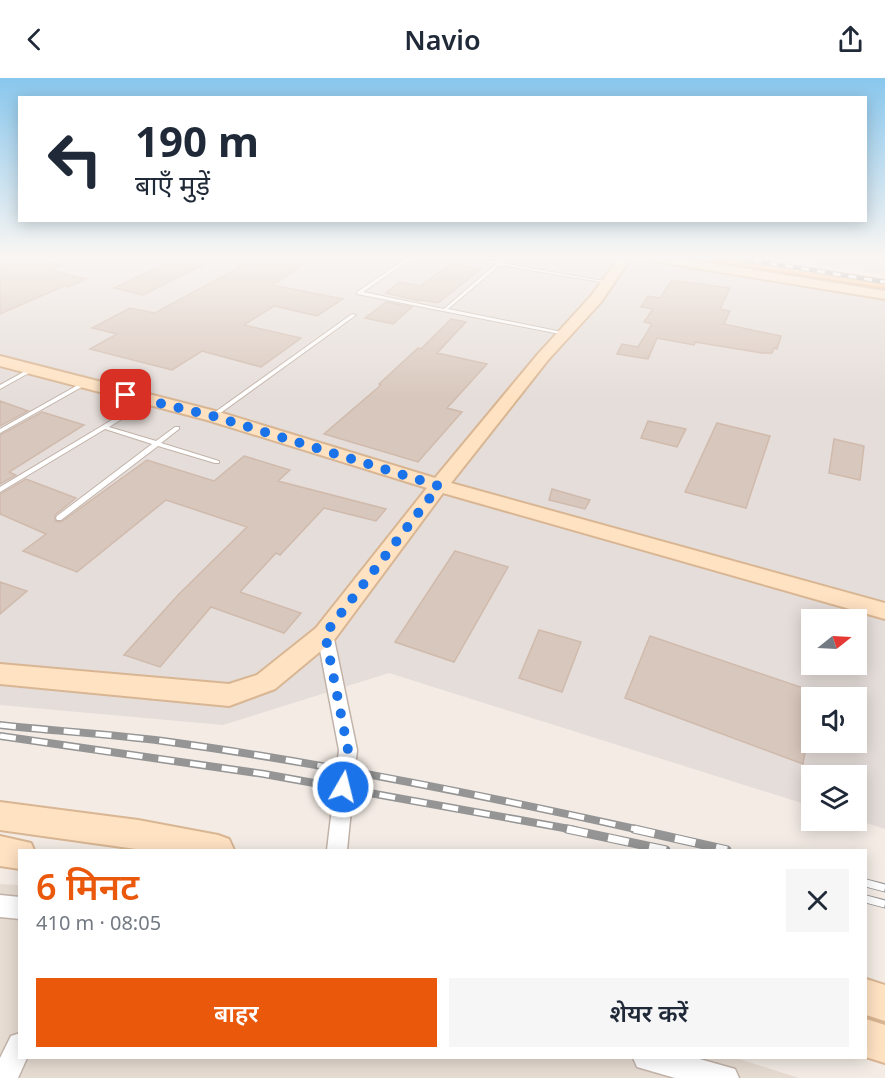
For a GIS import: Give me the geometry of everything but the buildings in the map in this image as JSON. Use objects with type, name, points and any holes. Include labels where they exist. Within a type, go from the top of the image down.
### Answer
[{"type":"street","points":[[0,674],[229,695],[266,682],[325,634],[439,486],[543,357],[591,305]]},
{"type":"street","points":[[0,361],[147,401],[213,416],[439,486],[885,611]]},
{"type":"street","points":[[325,634],[348,750],[337,849]]},
{"type":"street","points":[[0,816],[138,835],[213,849]]},
{"type":"street","points":[[0,851],[18,854]]},
{"type":"street","points":[[0,906],[18,908]]},
{"type":"street","points":[[867,997],[885,1003]]},
{"type":"street","points":[[867,1038],[885,1044]]},
{"type":"street","points":[[4,1078],[18,1050]]},
{"type":"street","points":[[650,1059],[726,1078]]},
{"type":"lane","points":[[418,305],[565,334]]},
{"type":"lane","points":[[445,310],[451,305]]},
{"type":"lane","points":[[213,416],[354,315]]},
{"type":"lane","points":[[0,387],[33,369]]},
{"type":"lane","points":[[0,431],[85,383]]},
{"type":"lane","points":[[0,490],[147,401]]},
{"type":"lane","points":[[104,427],[217,462]]},
{"type":"lane","points":[[59,518],[177,428]]},
{"type":"shaded area","points":[[0,305],[885,305],[885,829],[867,823],[867,765],[801,765],[801,803],[389,673],[223,725],[0,705]]},
{"type":"shaded area","points":[[0,884],[18,885],[18,1059],[739,1059],[799,1078],[0,1078]]},
{"type":"railway","points":[[0,725],[122,736],[283,759],[462,792],[640,830]]},
{"type":"railway","points":[[0,736],[264,774],[575,830]]},
{"type":"railway","points":[[567,829],[661,849]]},
{"type":"railway","points":[[634,829],[723,849]]},
{"type":"railway","points":[[867,883],[885,888]]},
{"type":"railway","points":[[867,899],[885,904]]},
{"type":"route","points":[[126,395],[213,416],[439,486],[325,634],[348,750],[343,787]]}]
